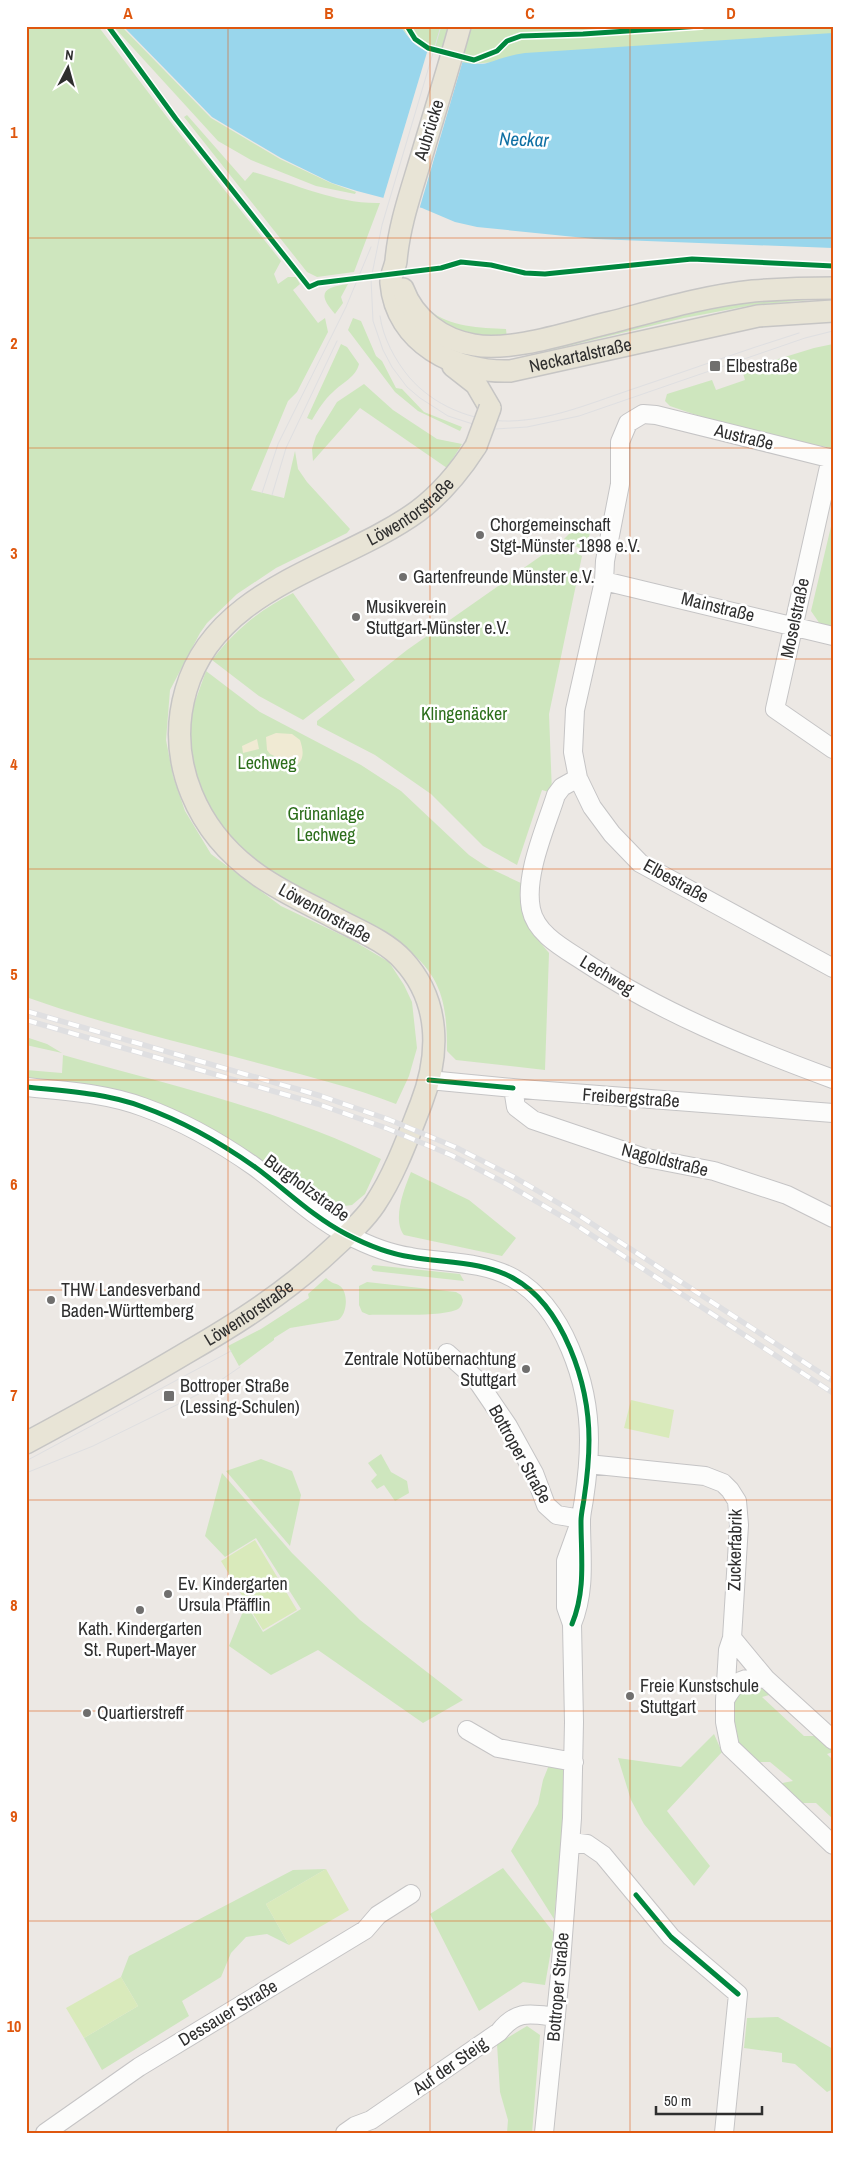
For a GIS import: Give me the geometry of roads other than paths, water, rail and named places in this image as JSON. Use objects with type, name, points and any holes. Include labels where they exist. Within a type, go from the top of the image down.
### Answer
[{"type":"main road","name":"Aubrücke","points":[[400,230],[460,28]]},
{"type":"main road","name":"Neckartalstraße","points":[[400,230],[395,265],[390,281],[401,316],[419,341],[434,353],[472,368],[498,371],[547,363],[758,316],[833,311]]},
{"type":"main road","name":"Neckartalstraße","points":[[395,265],[406,297],[417,314],[428,325],[442,334],[459,342],[474,346],[498,346],[549,337],[680,305],[752,291],[833,288]]},
{"type":"main road","name":"Löwentorstraße","points":[[26,1443],[253,1314],[309,1272],[372,1208],[407,1138],[430,1080],[435,1050],[432,1014],[426,993],[401,957],[375,940],[259,876],[238,860],[216,839],[200,814],[187,787],[181,760],[179,735],[181,712],[187,686],[200,660],[232,619],[257,599],[280,585],[368,540],[417,512],[450,483],[476,446],[490,408],[498,382],[498,346]]},
{"type":"main road","points":[[444,358],[476,384],[490,408]]},
{"type":"street","name":"Elbestraße","points":[[656,415],[643,414],[628,423],[620,442],[620,484],[605,562],[604,581],[575,710],[573,752],[578,778],[592,807],[612,834],[640,863],[833,968]]},
{"type":"street","name":"Austraße","points":[[656,415],[832,459]]},
{"type":"street","name":"Moselstraße","points":[[832,459],[798,598],[794,626],[775,708],[833,749]]},
{"type":"street","name":"Mainstraße","points":[[604,581],[833,636]]},
{"type":"street","name":"Lechweg","points":[[578,778],[562,787],[556,795],[533,868],[530,907],[539,928],[559,945],[612,980],[684,1018],[756,1051],[833,1079]]},
{"type":"street","name":"Freibergstraße","points":[[430,1080],[833,1113]]},
{"type":"street","name":"Burgholzstraße","points":[[26,1087],[59,1090],[142,1106],[181,1124],[254,1167],[307,1209],[347,1235]]},
{"type":"street","name":"Nagoldstraße","points":[[513,1088],[516,1107],[533,1120],[642,1157],[714,1171],[787,1195],[833,1218]]},
{"type":"street","name":"Bottroper Straße","points":[[347,1235],[409,1257],[490,1268],[515,1279],[535,1294],[558,1323],[574,1358],[583,1388],[588,1431],[588,1464],[581,1520],[566,1561],[566,1607],[572,1624],[574,1762],[571,1842],[544,2133]]},
{"type":"street","name":"Bottroper Straße","points":[[447,1353],[476,1379],[508,1426],[534,1474],[546,1505],[557,1516],[581,1520]]},
{"type":"street","name":"Zuckerfabrik","points":[[588,1464],[705,1476],[723,1483],[730,1490],[737,1501],[740,1525],[732,1638],[728,1650],[725,1700],[725,1722],[730,1747],[833,1845]]},
{"type":"street","points":[[732,1638],[766,1680],[833,1740]]},
{"type":"street","points":[[725,1700],[737,1683],[747,1678],[766,1680]]},
{"type":"street","points":[[467,1730],[498,1748],[550,1756],[574,1762]]},
{"type":"street","points":[[571,1842],[586,1844],[596,1848],[672,1937],[738,1994],[724,2133]]},
{"type":"street","name":"Dessauer Straße","points":[[45,2133],[139,2066],[364,1930],[378,1914],[411,1894]]},
{"type":"street","name":"Auf der Steig","points":[[345,2133],[355,2126],[371,2120],[499,2032],[506,2023],[515,2017],[524,2013],[556,2017]]},
{"type":"water","name":"Neckar","points":[[123,26],[400,26],[414,43],[425,50],[452,60],[480,64],[525,53],[833,33],[833,248],[595,239],[477,227],[455,222],[422,208],[332,183],[281,158],[212,117]]},
{"type":"tram line","points":[[441,26],[382,225],[371,279],[373,321],[383,350],[392,367],[407,387],[420,398],[448,416],[479,426],[495,429],[527,427],[579,416],[805,338],[833,331]]},
{"type":"tram line","points":[[262,493],[278,444],[346,307],[371,247]]},
{"type":"tram line","points":[[380,316],[384,332],[394,356],[409,377],[419,387],[454,410],[496,421],[540,418],[569,410],[799,333]]},
{"type":"tram line","points":[[272,495],[286,448],[337,341]]},
{"type":"tram line","points":[[26,1461],[231,1351]]},
{"type":"tram line","points":[[26,1473],[93,1446],[205,1391],[240,1367]]},
{"type":"railway","points":[[26,1011],[321,1096],[390,1120],[455,1147],[514,1177],[577,1214],[833,1381]]},
{"type":"railway","points":[[26,1020],[318,1104],[386,1128],[451,1155],[505,1183],[573,1223],[833,1393]]},
{"type":"place","name":"Elbestraße","points":[[715,366]]},
{"type":"place","name":"Chorgemeinschaft Stgt-Münster 1898 e.V.","points":[[480,535]]},
{"type":"place","name":"Gartenfreunde Münster e.V.","points":[[403,577]]},
{"type":"place","name":"Musikverein Stuttgart-Münster e.V.","points":[[356,617]]},
{"type":"place","name":"THW Landesverband Baden-Württemberg","points":[[51,1300]]},
{"type":"place","name":"Zentrale Notübernachtung Stuttgart","points":[[526,1369]]},
{"type":"place","name":"Bottroper Straße (Lessing-Schulen)","points":[[169,1396]]},
{"type":"place","name":"Ev. Kindergarten Ursula Pfäfflin","points":[[168,1594]]},
{"type":"place","name":"Kath. Kindergarten St. Rupert-Mayer","points":[[140,1610]]},
{"type":"place","name":"Freie Kunstschule Stuttgart","points":[[630,1696]]},
{"type":"place","name":"Quartierstreff","points":[[87,1713]]},
{"type":"park label","name":"Klingenäcker","points":[[464,714]]},
{"type":"park label","name":"Grünanlage Lechweg","points":[[326,824]]}]
